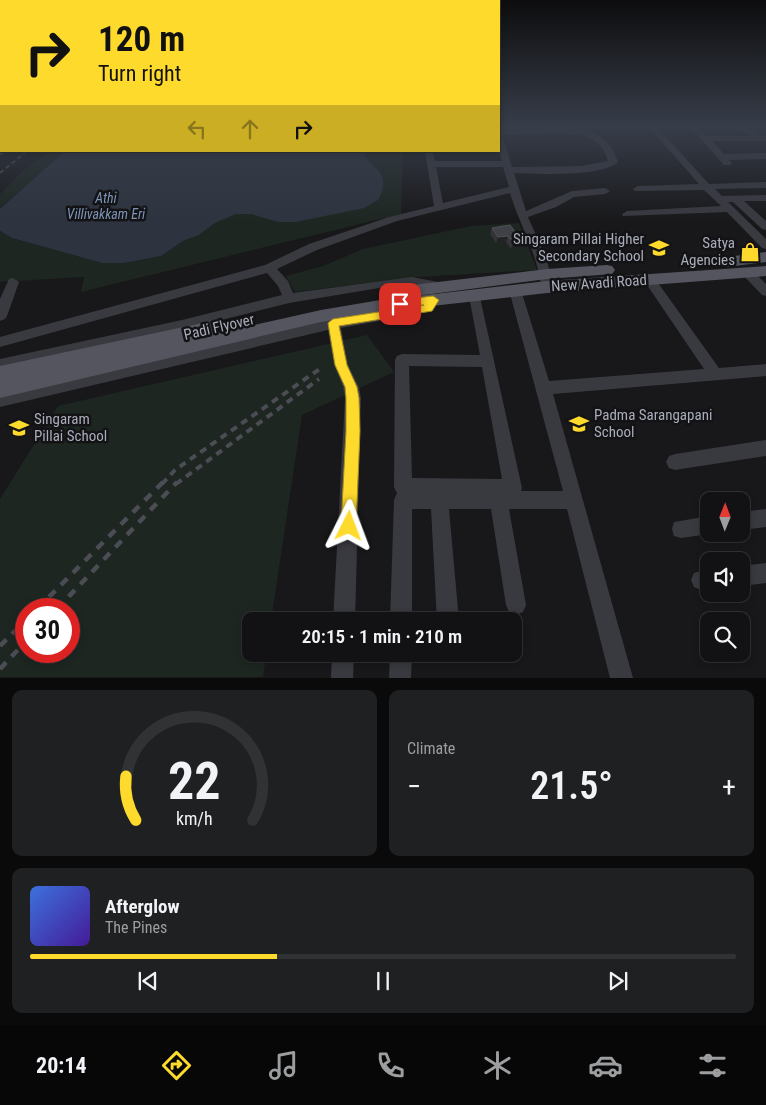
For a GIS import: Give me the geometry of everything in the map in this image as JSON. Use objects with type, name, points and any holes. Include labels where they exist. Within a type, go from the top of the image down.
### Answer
[{"type":"main road","name":"New Avadi Road","points":[[436,293],[766,257]]},
{"type":"main road","name":"New Avadi Road","points":[[436,293],[475,296],[515,290],[547,280],[649,279],[766,271]]},
{"type":"main road","name":"Padi Flyover","points":[[0,374],[320,304],[436,293]]},
{"type":"main road","name":"Padi Flyover","points":[[0,390],[409,296]]},
{"type":"street","points":[[430,159],[439,208]]},
{"type":"street","points":[[506,159],[522,216],[547,280]]},
{"type":"street","points":[[430,164],[509,167],[540,171],[600,167],[610,165],[613,162],[612,159]]},
{"type":"street","points":[[682,159],[706,186],[766,244]]},
{"type":"street","points":[[723,159],[738,159]]},
{"type":"street","points":[[638,189],[766,185]]},
{"type":"street","points":[[0,342],[269,268],[313,246],[351,235],[393,219],[514,189]]},
{"type":"street","points":[[522,216],[552,205],[572,194],[605,191]]},
{"type":"street","points":[[719,198],[737,200],[766,198]]},
{"type":"street","points":[[737,200],[766,227]]},
{"type":"street","points":[[627,214],[730,209]]},
{"type":"street","points":[[269,268],[284,284],[289,298]]},
{"type":"street","points":[[747,272],[766,292]]},
{"type":"street","points":[[649,279],[716,375]]},
{"type":"street","points":[[0,316],[13,282]]},
{"type":"street","points":[[0,365],[182,325],[289,298],[379,284],[412,282],[436,293],[428,308],[333,323],[0,400]]},
{"type":"street","points":[[515,290],[544,388],[622,678]]},
{"type":"street","points":[[475,296],[488,361],[513,488],[403,487],[402,360],[488,361]]},
{"type":"street","points":[[333,323],[341,365],[351,387],[352,398],[353,431],[344,612]]},
{"type":"street","points":[[544,388],[766,370]]},
{"type":"street","points":[[675,462],[766,448]]},
{"type":"street","points":[[401,612],[403,500],[574,500]]},
{"type":"street","points":[[439,500],[447,612]]},
{"type":"street","points":[[499,501],[516,605]]},
{"type":"street","points":[[750,520],[766,518]]},
{"type":"street","points":[[681,529],[700,526]]},
{"type":"street","points":[[750,575],[766,573]]},
{"type":"street","points":[[342,678],[343,662]]},
{"type":"street","points":[[400,678],[401,662]]},
{"type":"shaded area","points":[[39,159],[56,159],[0,209],[0,194],[24,170]]},
{"type":"shaded area","points":[[361,159],[403,159],[401,214],[81,292],[84,277],[0,282],[0,231],[12,238],[102,263],[124,263],[161,256],[183,241],[199,235],[215,223],[236,214],[251,214],[278,222]]},
{"type":"shaded area","points":[[519,223],[537,270],[418,277],[295,292],[286,276],[323,266],[363,249],[471,226]]},
{"type":"shaded area","points":[[367,335],[394,372],[302,415],[272,612],[242,612],[242,662],[265,662],[263,677],[0,677],[0,499],[58,406]]},
{"type":"water","name":"Athi Villivakkam Eri","points":[[56,159],[367,159],[378,170],[383,179],[383,187],[378,200],[364,208],[296,222],[278,222],[251,214],[236,214],[215,223],[199,235],[183,241],[161,256],[124,263],[102,263],[12,238],[0,231],[0,209]]},
{"type":"building","points":[[510,225],[522,241],[513,243],[508,236],[498,237],[492,228]]},
{"type":"railway","points":[[0,173],[18,159]]},
{"type":"railway","points":[[162,484],[175,470],[321,368]]},
{"type":"railway","points":[[176,484],[319,379]]},
{"type":"railway","points":[[48,598],[163,482]]},
{"type":"railway","points":[[67,598],[177,482]]},
{"type":"railway","points":[[0,646],[15,631]]},
{"type":"railway","points":[[0,669],[15,653]]},
{"type":"place","name":"Singaram Pillai Higher Secondary School","points":[[659,248]]},
{"type":"place","name":"Satya Agencies","points":[[750,252]]},
{"type":"place","name":"Padma Sarangapani School","points":[[579,424]]},
{"type":"place","name":"Singaram Pillai School","points":[[19,428]]},
{"type":"route","points":[[349,526],[353,431],[352,398],[351,387],[338,354],[333,323],[428,308],[433,300],[400,304]]}]
